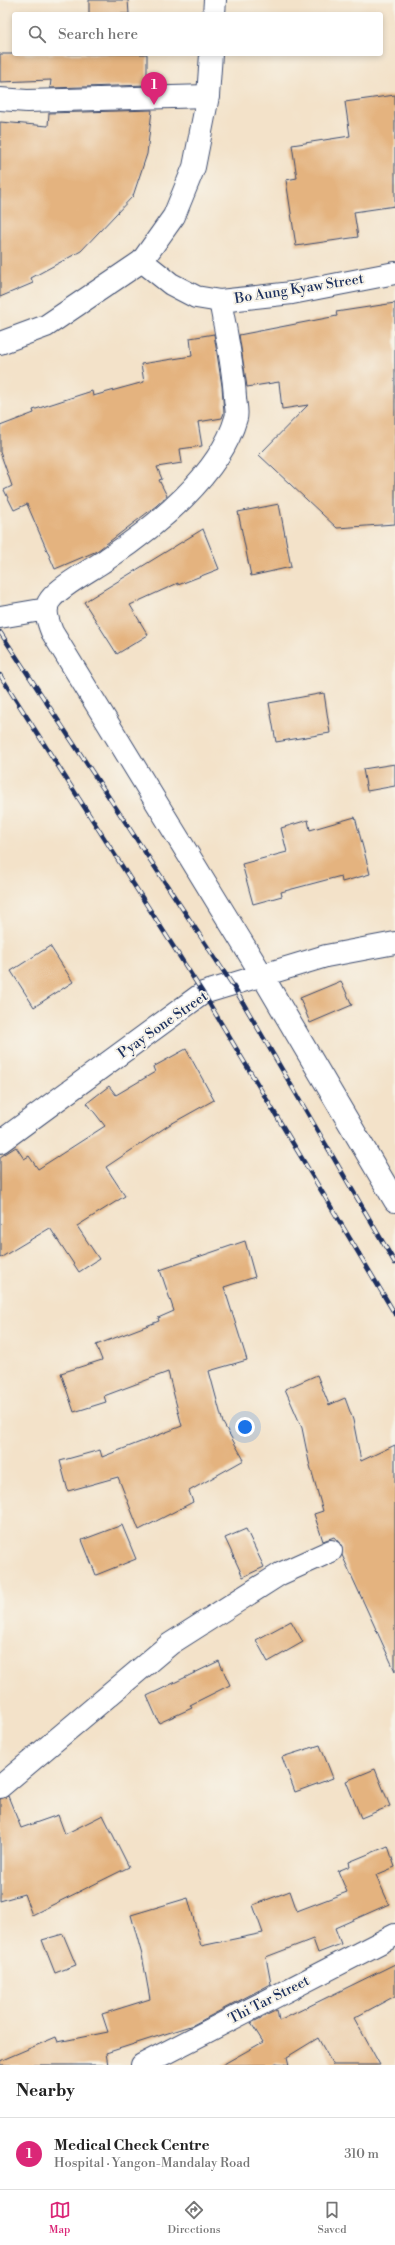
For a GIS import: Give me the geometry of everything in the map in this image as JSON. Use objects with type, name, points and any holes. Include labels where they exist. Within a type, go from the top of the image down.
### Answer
[{"type":"street","points":[[214,12],[215,0]]},
{"type":"street","points":[[0,343],[46,326],[142,261],[174,216],[194,167],[208,96],[211,56]]},
{"type":"street","points":[[0,99],[27,101],[208,96]]},
{"type":"street","name":"Bo Aung Kyaw Street","points":[[142,261],[171,284],[196,297],[220,301],[292,293],[395,273]]},
{"type":"street","points":[[220,301],[234,379],[236,416],[224,446],[193,488],[143,534],[70,584],[50,600],[47,609],[52,632],[262,975],[395,1201]]},
{"type":"street","points":[[0,618],[47,609]]},
{"type":"street","name":"Pyay Sone Street","points":[[0,1142],[203,993],[326,956],[395,943]]},
{"type":"street","points":[[0,1787],[170,1644],[280,1574],[331,1551]]},
{"type":"street","name":"Thi Tar Street","points":[[142,2065],[395,1935]]},
{"type":"building","points":[[89,0],[128,0],[129,12],[89,12]]},
{"type":"building","points":[[0,54],[12,54],[12,56],[147,56],[147,85],[50,88],[51,80],[0,82]]},
{"type":"building","points":[[395,95],[395,206],[354,212],[358,237],[296,246],[286,180],[297,178],[292,145],[350,136],[345,102]]},
{"type":"building","points":[[152,110],[147,154],[133,196],[81,251],[31,278],[33,283],[0,297],[0,122],[48,126],[49,113]]},
{"type":"building","points":[[395,303],[395,524],[337,528],[259,455],[308,405],[282,409],[279,382],[247,387],[239,335],[337,316],[336,312]]},
{"type":"building","points":[[214,334],[222,386],[224,413],[222,418],[198,422],[202,446],[180,449],[182,463],[157,467],[162,479],[159,480],[167,496],[156,506],[97,551],[55,569],[27,504],[14,510],[4,490],[12,486],[0,452],[0,426],[34,413],[33,410],[92,391],[93,396],[144,382],[141,364],[192,356],[190,338]]},
{"type":"building","points":[[279,504],[291,567],[251,576],[238,512]]},
{"type":"building","points":[[203,529],[219,569],[178,585],[178,583],[130,605],[148,635],[117,654],[84,602]]},
{"type":"building","points":[[324,693],[330,733],[276,742],[269,703]]},
{"type":"building","points":[[395,764],[395,786],[367,791],[363,769]]},
{"type":"building","points":[[355,817],[370,874],[342,882],[341,876],[281,892],[282,896],[253,904],[242,864],[287,852],[281,828],[308,820],[310,830]]},
{"type":"building","points":[[50,946],[73,982],[34,1007],[11,971]]},
{"type":"building","points":[[341,981],[352,1005],[310,1023],[300,998]]},
{"type":"building","points":[[186,1049],[214,1100],[169,1125],[106,1167],[125,1196],[77,1226],[99,1259],[79,1272],[50,1228],[0,1258],[0,1157],[16,1147],[24,1159],[29,1156],[38,1169],[105,1126],[87,1103],[109,1086],[116,1095],[155,1072],[153,1067]]},
{"type":"building","points":[[245,1241],[255,1277],[224,1287],[247,1360],[209,1371],[223,1423],[244,1460],[189,1491],[193,1502],[139,1530],[118,1477],[68,1491],[60,1461],[100,1450],[102,1457],[182,1426],[168,1372],[104,1396],[106,1402],[74,1412],[61,1373],[102,1360],[96,1345],[159,1321],[158,1318],[174,1311],[160,1270]]},
{"type":"building","points":[[317,1375],[329,1405],[345,1398],[353,1420],[361,1461],[395,1445],[395,1671],[342,1555],[342,1546],[334,1537],[323,1541],[314,1514],[323,1511],[309,1462],[302,1428],[285,1389]]},
{"type":"building","points":[[122,1525],[136,1559],[96,1575],[82,1540]]},
{"type":"building","points":[[246,1529],[264,1567],[243,1577],[225,1538]]},
{"type":"building","points":[[291,1621],[303,1642],[268,1662],[256,1640]]},
{"type":"building","points":[[219,1661],[230,1685],[190,1705],[192,1708],[159,1723],[147,1696]]},
{"type":"building","points":[[320,1745],[333,1778],[295,1792],[282,1757]]},
{"type":"building","points":[[375,1769],[390,1806],[361,1818],[346,1781]]},
{"type":"building","points":[[8,1796],[21,1828],[58,1815],[65,1834],[103,1815],[129,1867],[32,1915],[24,1894],[0,1901],[0,1799]]},
{"type":"building","points":[[388,1846],[395,1867],[376,1875],[389,1904],[335,1928],[341,1944],[318,1953],[313,1939],[266,1957],[271,1984],[193,2025],[106,2053],[108,2065],[0,2065],[0,2061],[56,2037],[58,2042],[108,2032],[102,2014],[150,1999],[142,1955],[131,1915],[188,1898],[201,1946],[263,1933],[253,1905],[290,1891],[297,1911],[347,1892],[338,1871],[350,1866],[349,1862]]},
{"type":"building","points":[[63,1934],[76,1965],[55,1973],[42,1940]]},
{"type":"building","points":[[395,1964],[395,1996],[354,2018],[380,2065],[333,2065],[318,2038],[287,2057],[289,2065],[276,2063],[273,2065],[222,2065],[263,2042],[251,2023],[277,2010],[279,2021]]},
{"type":"railway","points":[[0,632],[232,984],[395,1263]]},
{"type":"railway","points":[[0,675],[203,993],[395,1314]]},
{"type":"place","name":"Medical Check Centre","points":[[154,105]]}]
